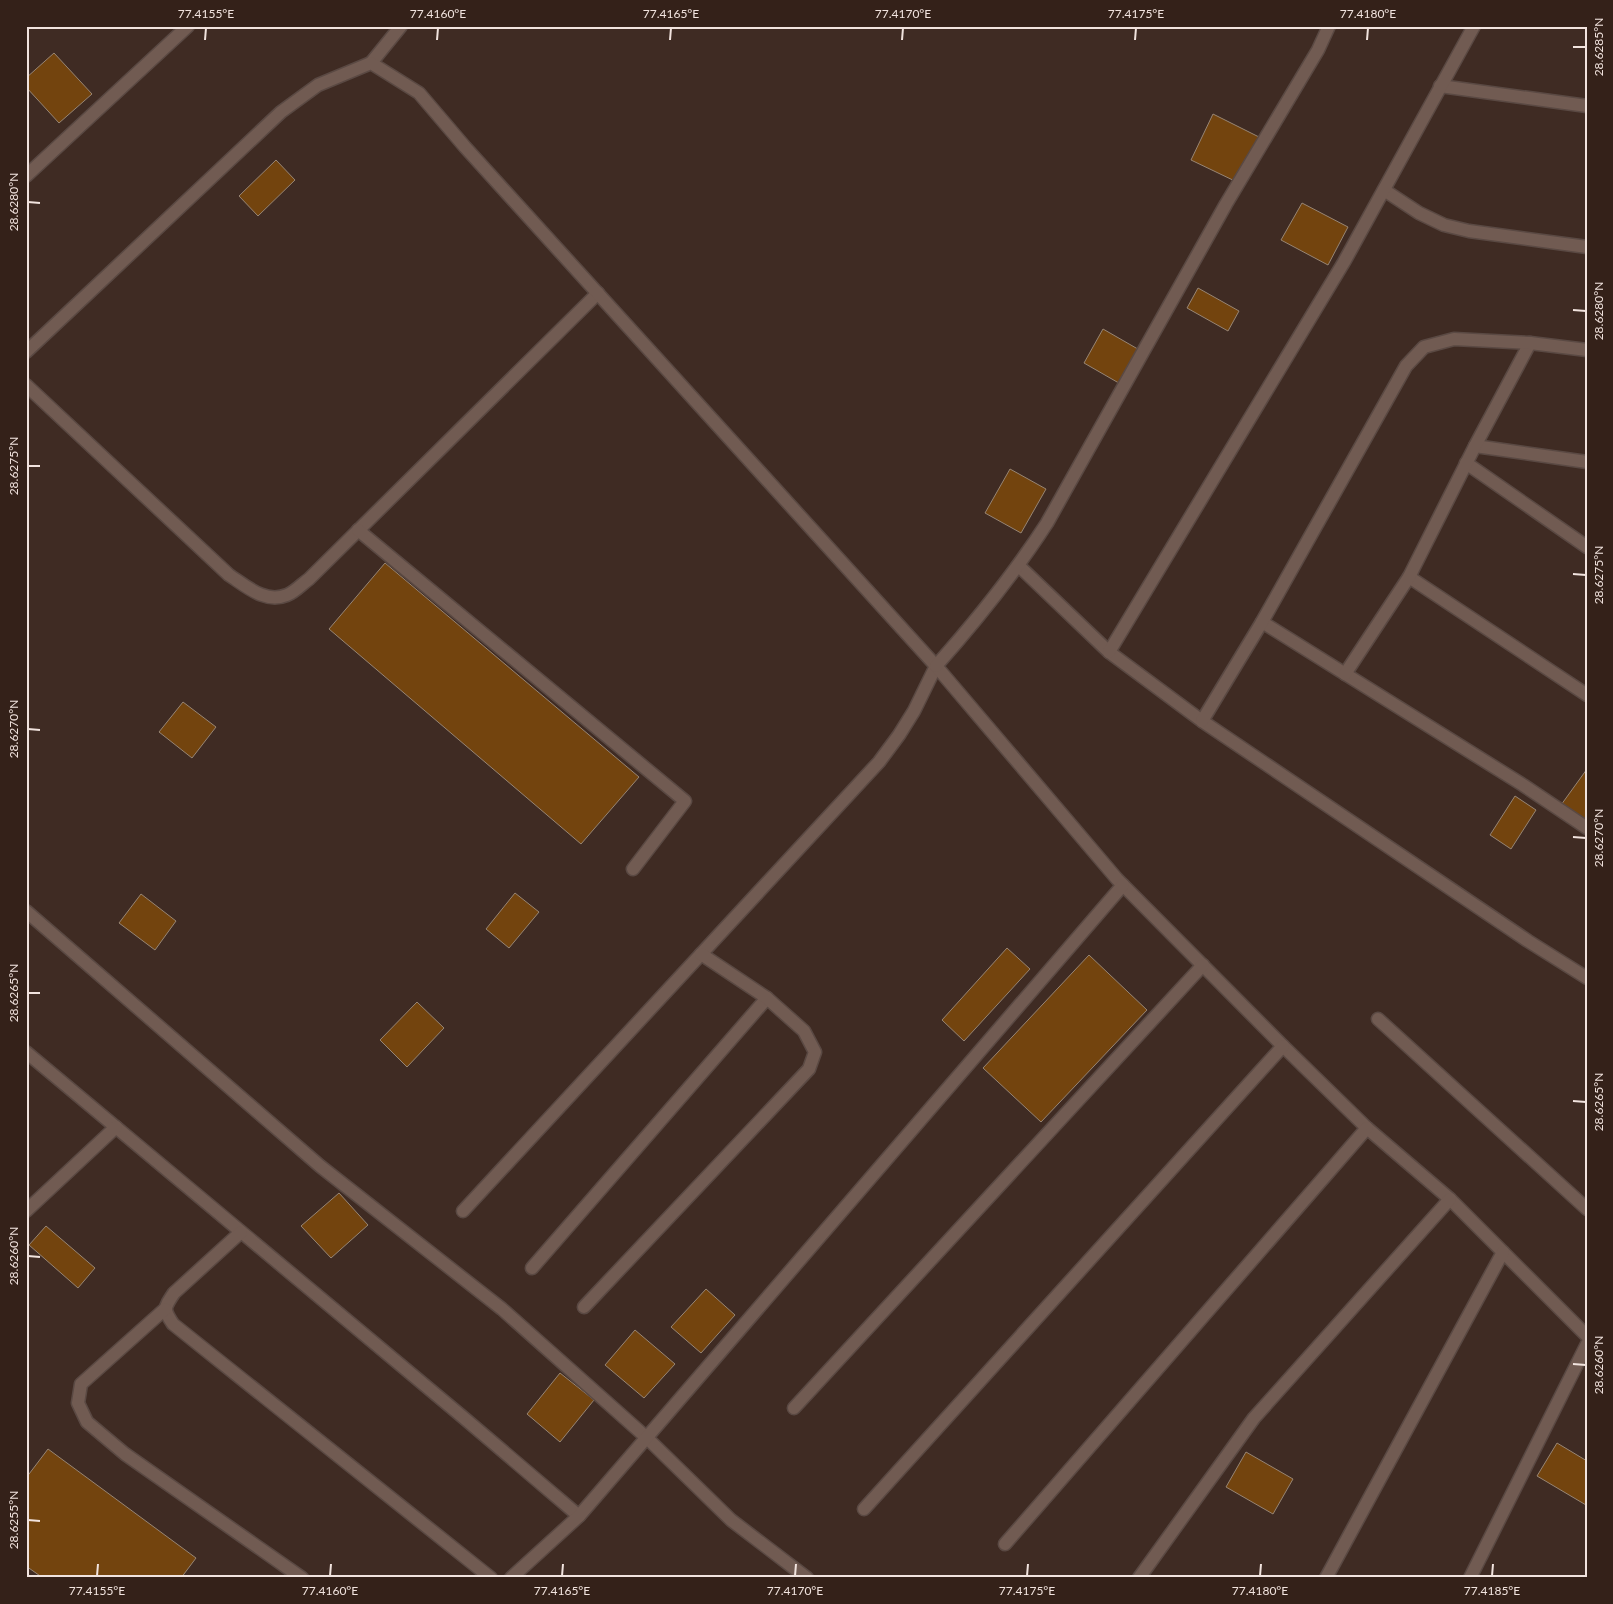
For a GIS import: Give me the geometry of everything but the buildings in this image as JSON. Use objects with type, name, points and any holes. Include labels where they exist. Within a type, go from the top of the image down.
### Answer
[{"type":"street","points":[[26,176],[188,26]]},
{"type":"street","points":[[26,352],[281,112],[318,85],[371,63],[401,26]]},
{"type":"street","points":[[463,1211],[879,762],[899,735],[914,711],[936,666],[974,624],[1019,566],[1047,523],[1226,204],[1318,50],[1329,26]]},
{"type":"street","points":[[1109,652],[1344,262],[1474,26]]},
{"type":"street","points":[[371,63],[420,94],[936,666],[1124,885],[1367,1128],[1450,1198],[1587,1336]]},
{"type":"street","points":[[1440,86],[1587,106]]},
{"type":"street","points":[[1384,190],[1419,213],[1444,225],[1469,231],[1587,247]]},
{"type":"street","points":[[26,385],[229,574],[254,593],[274,599],[288,595],[309,579],[598,293]]},
{"type":"street","points":[[1202,721],[1262,622],[1406,366],[1424,347],[1454,339],[1530,343],[1587,350]]},
{"type":"street","points":[[1345,674],[1409,577],[1466,463],[1530,343]]},
{"type":"street","points":[[1475,446],[1587,462]]},
{"type":"street","points":[[1466,463],[1587,546]]},
{"type":"street","points":[[358,530],[685,801],[633,870]]},
{"type":"street","points":[[1019,566],[1109,652],[1202,721],[1528,941],[1587,978]]},
{"type":"street","points":[[1409,577],[1587,695]]},
{"type":"street","points":[[1262,622],[1523,785],[1587,828]]},
{"type":"street","points":[[511,1578],[578,1516],[647,1438],[1124,885]]},
{"type":"street","points":[[26,911],[320,1166],[502,1309],[647,1438],[731,1520],[807,1578]]},
{"type":"street","points":[[584,1307],[809,1069],[815,1052],[804,1030],[767,998],[701,954]]},
{"type":"street","points":[[794,1408],[1203,965]]},
{"type":"street","points":[[532,1268],[767,998]]},
{"type":"street","points":[[1378,1018],[1587,1209]]},
{"type":"street","points":[[864,1509],[1283,1046]]},
{"type":"street","points":[[26,1052],[578,1516]]},
{"type":"street","points":[[26,1211],[116,1127]]},
{"type":"street","points":[[1005,1544],[1367,1128]]},
{"type":"street","points":[[1139,1578],[1254,1418],[1450,1198]]},
{"type":"street","points":[[241,1232],[174,1293],[165,1309],[81,1384],[78,1402],[87,1422],[125,1454],[302,1578]]},
{"type":"street","points":[[1326,1578],[1503,1252]]},
{"type":"street","points":[[165,1309],[173,1324],[491,1578]]},
{"type":"street","points":[[1470,1578],[1587,1344]]}]
